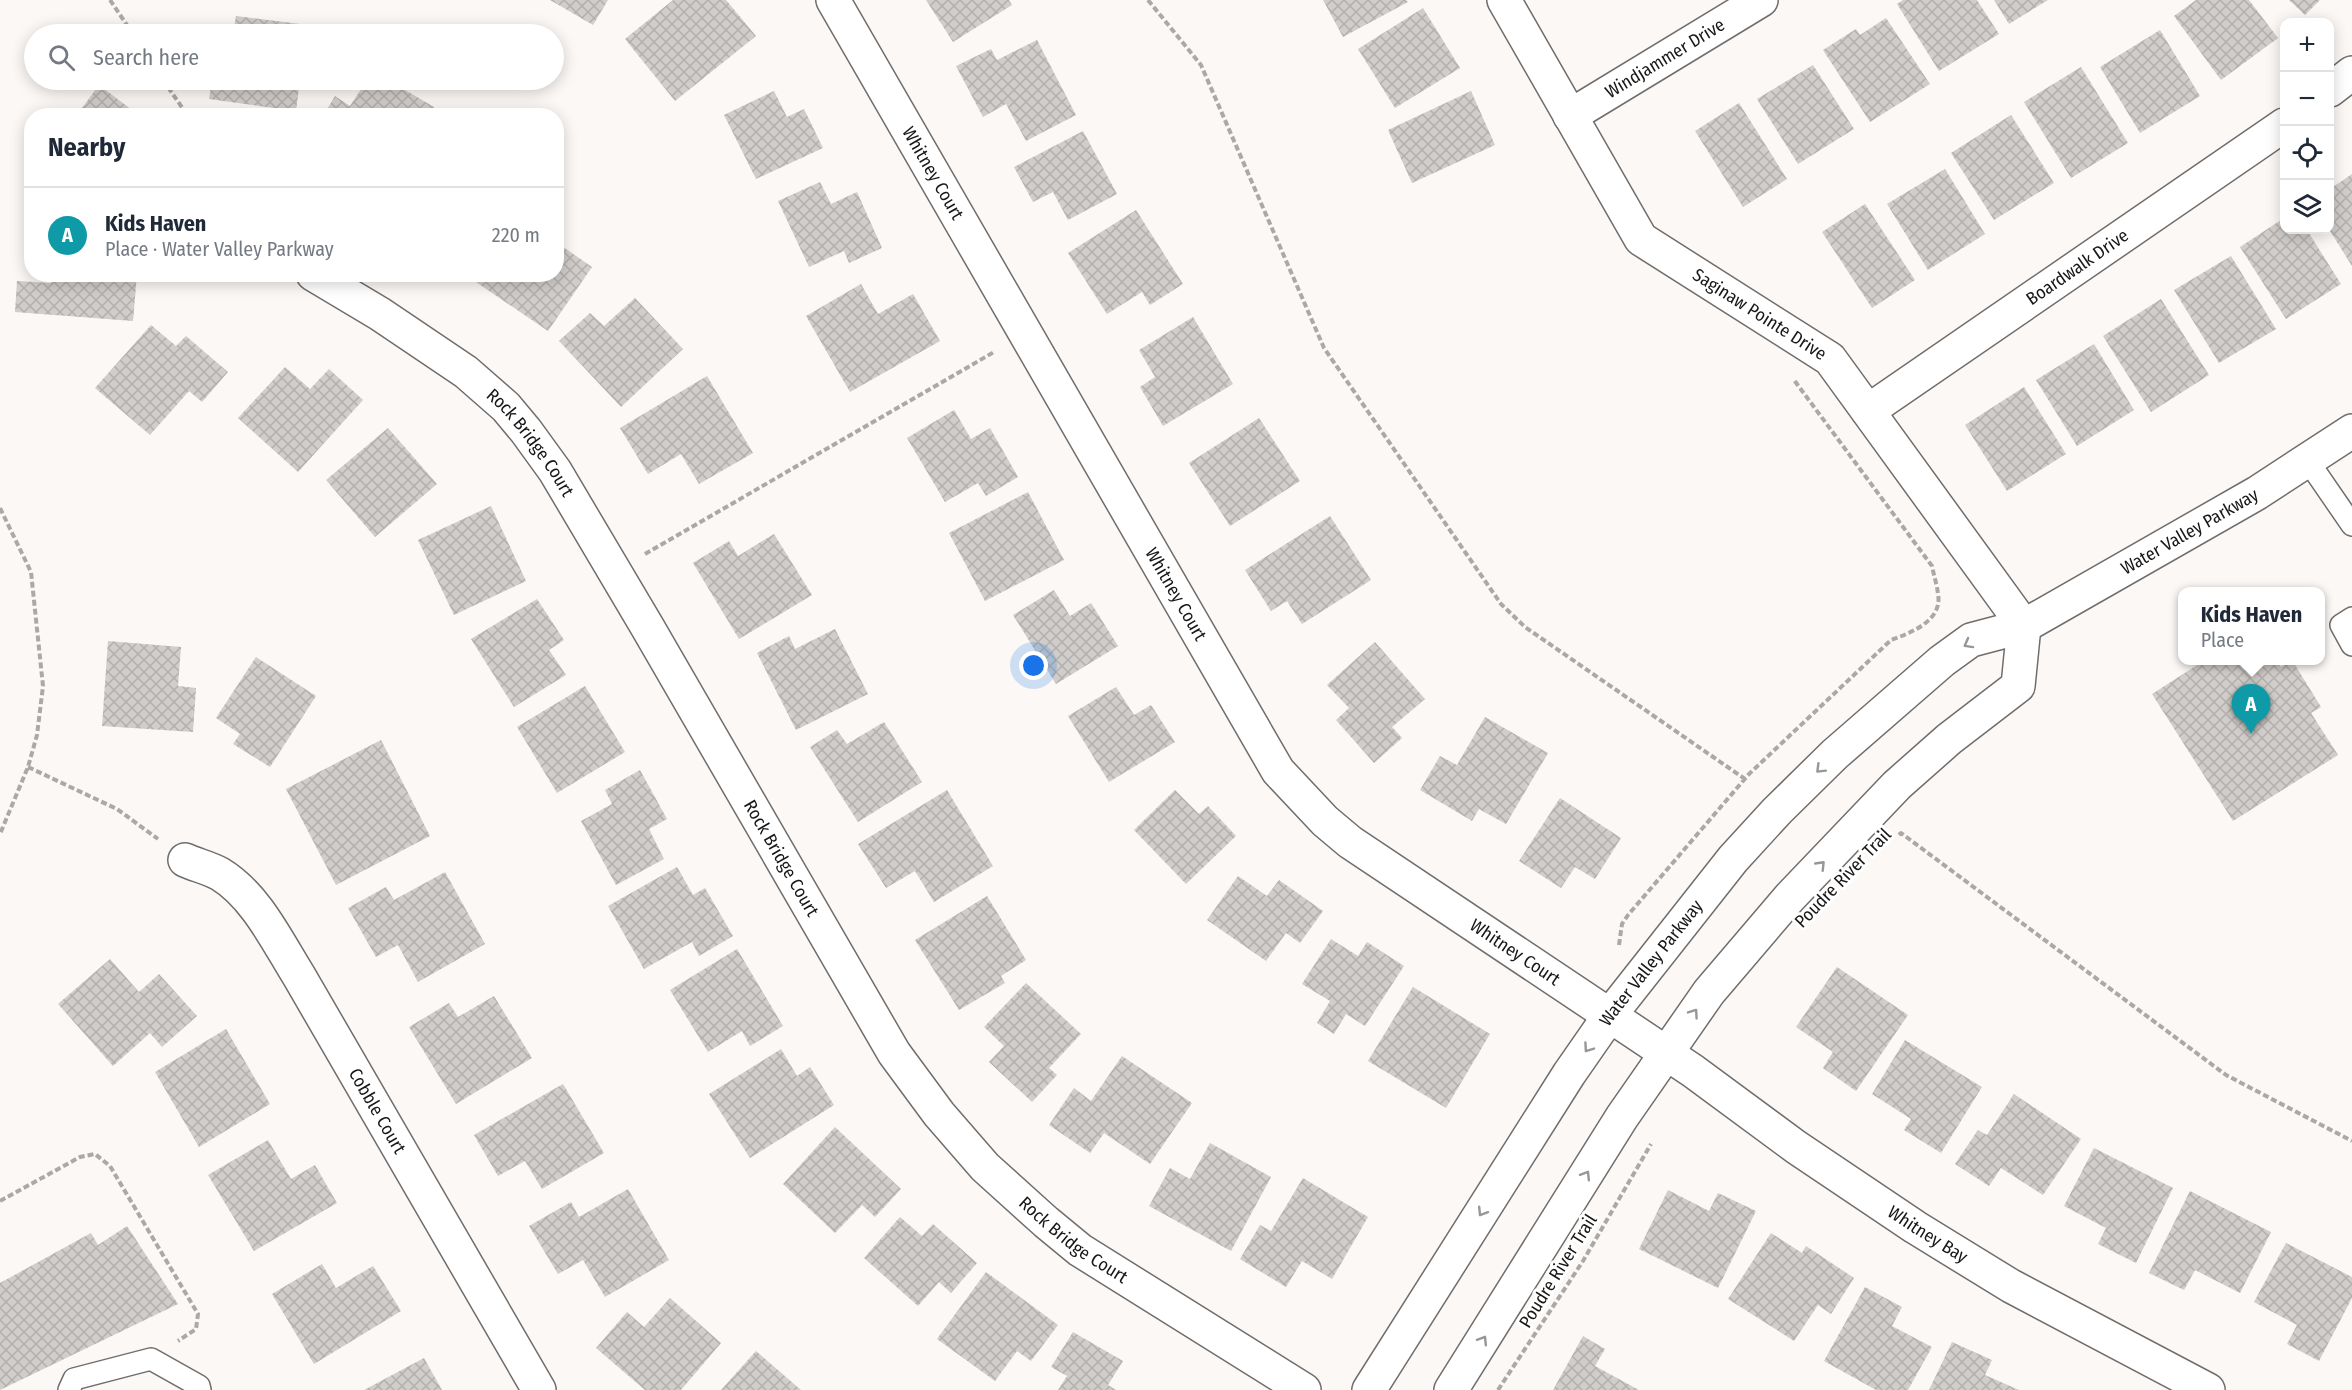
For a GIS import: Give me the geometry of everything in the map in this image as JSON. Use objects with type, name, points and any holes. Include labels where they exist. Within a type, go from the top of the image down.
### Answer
[{"type":"street","name":"Whitney Court","points":[[833,0],[1278,771],[1325,821],[1350,842],[1665,1053]]},
{"type":"street","name":"Saginaw Pointe Drive","points":[[1504,0],[1641,238],[1830,359],[2024,627]]},
{"type":"street","name":"Windjammer Drive","points":[[1570,116],[1761,0]]},
{"type":"street","points":[[2334,87],[2352,73]]},
{"type":"street","name":"Boardwalk Drive","points":[[1868,411],[2283,126]]},
{"type":"street","name":"Rock Bridge Court","points":[[326,282],[380,314],[466,372],[506,407],[555,471],[894,1053],[939,1114],[985,1167],[1080,1250],[1304,1390]]},
{"type":"street","name":"Water Valley Parkway","points":[[1369,1390],[1563,1084],[1610,1015],[1733,859],[1777,811],[1835,754],[1942,661],[1971,640],[2024,627],[2257,493],[2352,431]]},
{"type":"street","points":[[1452,1390],[1622,1117],[1708,992],[1790,897],[1898,786],[1949,739],[2018,686],[2024,627]]},
{"type":"street","name":"Cobble Court","points":[[185,860],[219,874],[242,891],[269,928],[539,1390]]},
{"type":"street","name":"Whitney Bay","points":[[1665,1053],[1796,1147],[1915,1227],[2011,1286],[2208,1390]]},
{"type":"lane","points":[[2308,461],[2352,525]]},
{"type":"lane","points":[[2352,618],[2342,625],[2352,645]]},
{"type":"lane","points":[[69,1390],[74,1379],[152,1359],[199,1386],[201,1390]]},
{"type":"path","points":[[110,0],[126,24]]},
{"type":"path","points":[[1148,0],[1201,65],[1323,348],[1501,604],[1525,627],[1744,779]]},
{"type":"path","points":[[170,90],[182,108]]},
{"type":"path","points":[[615,572],[1026,334]]},
{"type":"path","points":[[1618,949],[1622,924],[1628,915],[1744,779],[1891,640],[1916,631],[1935,612],[1939,596],[1932,566],[1793,379]]},
{"type":"path","points":[[0,508],[31,572],[43,686],[37,735],[28,767],[0,834]]},
{"type":"path","points":[[28,767],[117,809],[185,860]]},
{"type":"path","name":"Poudre River Trail","points":[[1893,842],[1901,834],[2226,1075],[2352,1141]]},
{"type":"path","name":"Poudre River Trail","points":[[1498,1390],[1583,1261],[1652,1141]]},
{"type":"path","points":[[0,1201],[80,1157],[95,1154],[110,1166],[198,1314],[196,1329],[152,1359]]},
{"type":"building","points":[[550,0],[608,0],[593,25]]},
{"type":"building","points":[[673,0],[726,0],[756,36],[675,101],[625,39]]},
{"type":"building","points":[[926,0],[1009,0],[1012,5],[953,42]]},
{"type":"building","points":[[1323,0],[1406,0],[1408,2],[1343,37]]},
{"type":"building","points":[[1903,0],[1977,0],[1999,34],[1939,71],[1897,4]]},
{"type":"building","points":[[1994,0],[2048,0],[2009,24]]},
{"type":"building","points":[[2196,0],[2249,0],[2278,38],[2221,80],[2174,16]]},
{"type":"building","points":[[2289,0],[2320,0],[2305,15]]},
{"type":"building","points":[[1423,8],[1460,68],[1395,108],[1358,49]]},
{"type":"building","points":[[236,16],[300,24],[235,24]]},
{"type":"building","points":[[1886,18],[1930,84],[1870,122],[1823,50],[1856,29],[1860,35]]},
{"type":"building","points":[[2160,30],[2200,96],[2140,133],[2100,67]]},
{"type":"building","points":[[1037,40],[1076,115],[1026,141],[1006,104],[983,117],[956,66],[991,49],[997,60]]},
{"type":"building","points":[[1813,65],[1854,129],[1798,164],[1757,99]]},
{"type":"building","points":[[2081,67],[2128,143],[2071,178],[2024,102]]},
{"type":"building","points":[[95,90],[106,90],[129,108],[82,108]]},
{"type":"building","points":[[210,90],[299,90],[296,108],[274,108],[209,99]]},
{"type":"building","points":[[360,90],[405,90],[434,107],[328,108],[335,96],[350,106]]},
{"type":"building","points":[[774,91],[787,117],[804,109],[823,148],[756,179],[724,115]]},
{"type":"building","points":[[1471,91],[1495,145],[1412,183],[1388,130]]},
{"type":"building","points":[[1739,103],[1787,179],[1743,207],[1695,131]]},
{"type":"building","points":[[2011,115],[2054,183],[1994,220],[1951,153]]},
{"type":"building","points":[[1083,131],[1117,194],[1068,220],[1053,192],[1033,202],[1014,167]]},
{"type":"building","points":[[1945,169],[1985,234],[1928,270],[1887,204]]},
{"type":"building","points":[[2352,174],[2352,266],[2332,234],[2334,234],[2334,186]]},
{"type":"building","points":[[820,182],[831,204],[857,192],[882,248],[849,263],[844,251],[809,267],[778,201]]},
{"type":"building","points":[[1865,204],[1915,280],[1872,308],[1822,232]]},
{"type":"building","points":[[1136,210],[1183,284],[1150,305],[1142,292],[1107,314],[1068,253]]},
{"type":"building","points":[[2280,221],[2280,234],[2310,234],[2341,284],[2286,319],[2240,247]]},
{"type":"building","points":[[564,248],[592,267],[548,331],[476,282],[564,282]]},
{"type":"building","points":[[2231,256],[2276,329],[2219,363],[2174,290]]},
{"type":"building","points":[[17,281],[136,282],[133,321],[15,312]]},
{"type":"building","points":[[861,284],[878,314],[913,294],[940,341],[850,392],[806,316]]},
{"type":"building","points":[[635,298],[683,349],[621,407],[559,341],[590,313],[604,326]]},
{"type":"building","points":[[2161,299],[2209,375],[2151,412],[2103,336]]},
{"type":"building","points":[[1193,317],[1233,384],[1163,426],[1140,387],[1155,377],[1139,350]]},
{"type":"building","points":[[151,325],[176,346],[186,336],[228,372],[202,402],[189,391],[150,435],[95,388]]},
{"type":"building","points":[[2094,344],[2134,410],[2077,446],[2036,380]]},
{"type":"building","points":[[285,367],[310,389],[329,369],[363,400],[298,472],[238,418]]},
{"type":"building","points":[[707,376],[753,453],[699,484],[681,454],[648,474],[620,428]]},
{"type":"building","points":[[2024,387],[2066,454],[2007,491],[1965,425]]},
{"type":"building","points":[[954,410],[971,439],[990,428],[1018,477],[986,496],[978,483],[945,502],[907,438]]},
{"type":"building","points":[[1259,418],[1300,481],[1230,526],[1189,463]]},
{"type":"building","points":[[388,428],[437,484],[375,537],[326,480]]},
{"type":"building","points":[[1028,492],[1064,560],[985,601],[949,533]]},
{"type":"building","points":[[491,506],[526,581],[454,615],[418,540]]},
{"type":"building","points":[[1330,516],[1371,580],[1302,624],[1287,601],[1271,611],[1245,570]]},
{"type":"building","points":[[774,534],[812,595],[739,639],[693,563],[729,541],[738,556]]},
{"type":"building","points":[[1054,590],[1070,616],[1091,603],[1118,646],[1056,684],[1013,615]]},
{"type":"building","points":[[537,599],[564,640],[549,650],[566,675],[514,707],[471,639]]},
{"type":"building","points":[[835,629],[868,694],[796,730],[757,653],[789,636],[795,649]]},
{"type":"building","points":[[108,641],[181,647],[178,686],[196,688],[193,732],[102,726]]},
{"type":"building","points":[[1375,642],[1425,699],[1392,727],[1402,738],[1374,763],[1336,720],[1349,708],[1327,685]]},
{"type":"building","points":[[256,657],[316,696],[270,767],[233,744],[240,734],[216,718]]},
{"type":"building","points":[[2197,665],[2280,665],[2281,667],[2295,665],[2321,707],[2311,713],[2338,755],[2233,821],[2152,694]]},
{"type":"building","points":[[585,686],[625,752],[557,793],[517,727]]},
{"type":"building","points":[[1116,687],[1134,715],[1151,705],[1175,742],[1109,782],[1068,716]]},
{"type":"building","points":[[1485,717],[1548,753],[1506,824],[1479,809],[1472,821],[1420,790],[1440,756],[1457,765]]},
{"type":"building","points":[[884,722],[922,782],[858,822],[810,747],[837,730],[847,744]]},
{"type":"building","points":[[381,740],[430,836],[336,885],[286,789]]},
{"type":"building","points":[[640,770],[667,819],[649,829],[664,859],[616,885],[581,821],[612,804],[605,790]]},
{"type":"building","points":[[947,790],[993,866],[934,902],[915,871],[886,888],[858,844]]},
{"type":"building","points":[[1175,790],[1199,814],[1208,806],[1236,836],[1186,884],[1134,830]]},
{"type":"building","points":[[1560,798],[1621,838],[1595,879],[1575,867],[1561,888],[1519,861]]},
{"type":"building","points":[[677,867],[693,895],[705,888],[733,936],[699,956],[692,942],[644,969],[608,906]]},
{"type":"building","points":[[445,872],[485,944],[418,982],[398,945],[376,957],[348,908],[386,887],[394,900]]},
{"type":"building","points":[[1238,876],[1267,896],[1279,880],[1323,911],[1300,943],[1286,933],[1266,961],[1207,920]]},
{"type":"building","points":[[987,896],[1026,960],[1001,976],[1005,983],[959,1010],[915,940]]},
{"type":"building","points":[[1331,939],[1358,956],[1367,942],[1404,966],[1365,1026],[1346,1014],[1334,1034],[1317,1023],[1330,1001],[1302,984]]},
{"type":"building","points":[[737,949],[783,1026],[750,1046],[742,1031],[708,1052],[670,990]]},
{"type":"building","points":[[110,959],[139,992],[159,974],[197,1016],[162,1047],[150,1033],[113,1066],[58,1004]]},
{"type":"building","points":[[1837,967],[1908,1015],[1856,1091],[1823,1068],[1833,1052],[1796,1027]]},
{"type":"building","points":[[1026,983],[1081,1034],[1049,1068],[1057,1075],[1032,1102],[989,1062],[1004,1046],[984,1027]]},
{"type":"building","points":[[1413,987],[1490,1034],[1446,1108],[1368,1061]]},
{"type":"building","points":[[494,996],[532,1058],[456,1104],[409,1027],[449,1003],[458,1017]]},
{"type":"building","points":[[226,1029],[270,1104],[199,1147],[155,1072]]},
{"type":"building","points":[[1905,1040],[1982,1087],[1941,1153],[1904,1130],[1911,1119],[1872,1094]]},
{"type":"building","points":[[781,1049],[797,1076],[810,1067],[834,1105],[750,1158],[709,1094]]},
{"type":"building","points":[[1122,1056],[1192,1103],[1150,1164],[1104,1133],[1090,1153],[1049,1125],[1074,1088],[1091,1101]]},
{"type":"building","points":[[563,1084],[604,1153],[542,1189],[525,1161],[498,1176],[474,1135]]},
{"type":"building","points":[[2014,1094],[2081,1139],[2043,1195],[2001,1168],[1989,1186],[1955,1164],[1978,1130],[1987,1135]]},
{"type":"building","points":[[835,1127],[901,1189],[875,1217],[862,1205],[835,1233],[783,1184]]},
{"type":"building","points":[[268,1140],[291,1179],[315,1165],[337,1203],[254,1251],[208,1175]]},
{"type":"building","points":[[1210,1143],[1271,1177],[1231,1251],[1149,1206],[1170,1168],[1190,1179]]},
{"type":"building","points":[[2094,1148],[2173,1188],[2136,1263],[2098,1244],[2106,1228],[2064,1206]]},
{"type":"building","points":[[1303,1178],[1368,1217],[1332,1279],[1302,1261],[1286,1287],[1240,1259],[1260,1225],[1271,1231]]},
{"type":"building","points":[[628,1189],[669,1260],[605,1297],[583,1260],[558,1274],[529,1226],[571,1202],[579,1217]]},
{"type":"building","points":[[1668,1190],[1709,1211],[1718,1193],[1756,1211],[1718,1288],[1639,1249]]},
{"type":"building","points":[[2190,1191],[2271,1232],[2240,1293],[2195,1270],[2184,1290],[2149,1273]]},
{"type":"building","points":[[900,1217],[922,1236],[933,1224],[977,1263],[951,1293],[939,1282],[918,1306],[864,1258]]},
{"type":"building","points":[[127,1226],[178,1304],[0,1390],[0,1283],[91,1233],[98,1245]]},
{"type":"building","points":[[1771,1233],[1802,1253],[1806,1246],[1854,1278],[1831,1314],[1818,1305],[1794,1341],[1728,1299]]},
{"type":"building","points":[[2286,1243],[2352,1277],[2352,1298],[2319,1361],[2287,1344],[2297,1325],[2254,1302]]},
{"type":"building","points":[[322,1264],[336,1288],[373,1266],[401,1311],[314,1364],[272,1294]]},
{"type":"building","points":[[986,1272],[1058,1325],[1031,1361],[1017,1351],[995,1381],[937,1339]]},
{"type":"building","points":[[1865,1287],[1902,1307],[1892,1326],[1932,1347],[1908,1390],[1876,1390],[1824,1361]]},
{"type":"building","points":[[670,1298],[721,1343],[681,1390],[645,1390],[596,1348],[627,1312],[644,1327]]},
{"type":"building","points":[[1073,1332],[1123,1361],[1108,1385],[1116,1390],[1058,1390],[1067,1376],[1051,1367]]},
{"type":"building","points":[[1583,1336],[1605,1349],[1595,1366],[1639,1390],[1553,1390]]},
{"type":"building","points":[[1952,1342],[1992,1360],[1985,1375],[2019,1390],[1929,1390]]},
{"type":"building","points":[[756,1351],[801,1390],[721,1390]]},
{"type":"building","points":[[424,1358],[442,1390],[364,1390]]},
{"type":"place","name":"Kids Haven","points":[[2251,734]]}]
